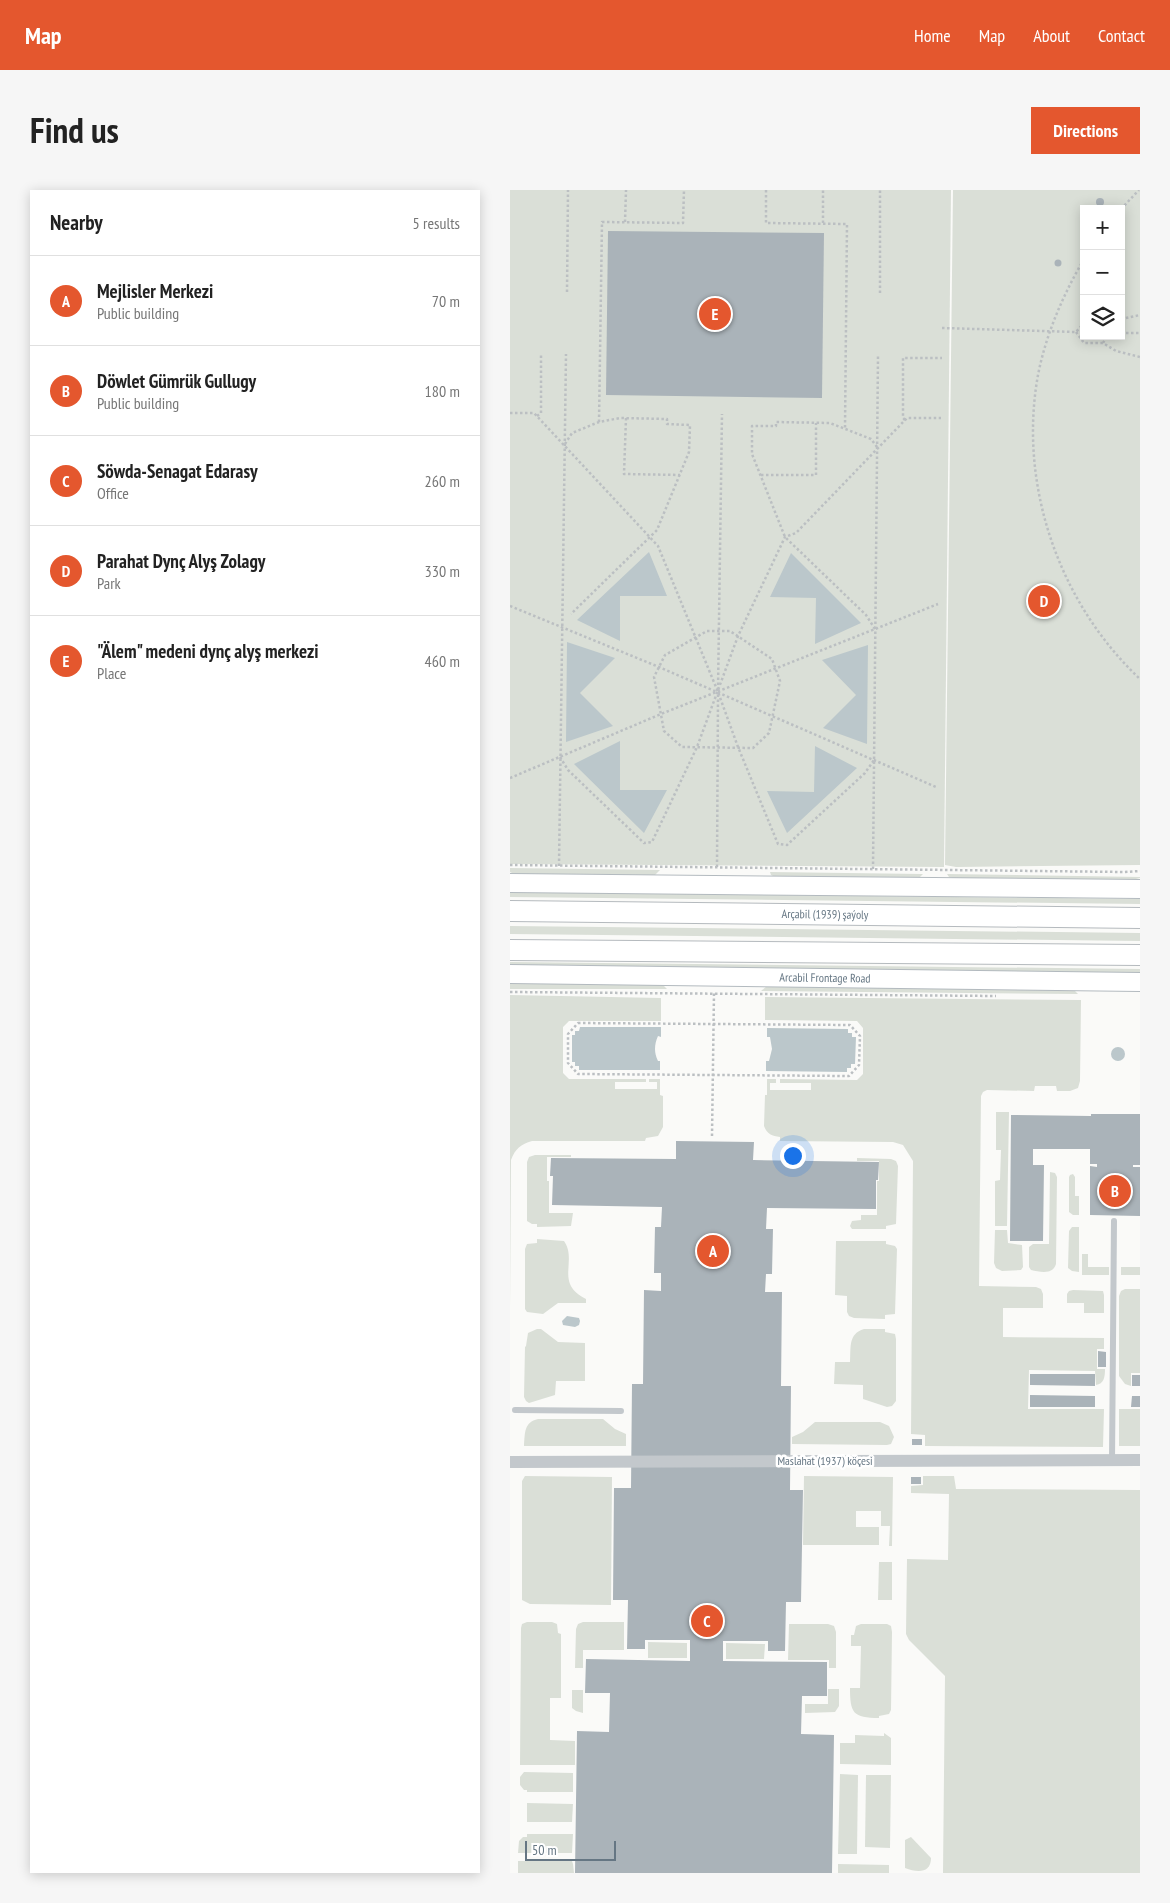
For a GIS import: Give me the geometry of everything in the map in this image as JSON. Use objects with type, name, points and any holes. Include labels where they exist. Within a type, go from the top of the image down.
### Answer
[{"type":"main road","name":"Arçabil (1939) şaýoly","points":[[510,910],[1140,918]]},
{"type":"main road","points":[[510,950],[1140,955]]},
{"type":"street","points":[[510,883],[1140,889]]},
{"type":"street","name":"Arcabil Frontage Road","points":[[510,974],[1140,982]]},
{"type":"street","name":"Maslahat (1937) köçesi","points":[[510,1462],[1140,1460]]},
{"type":"lane","points":[[1112,1460],[1114,1221]]},
{"type":"lane","points":[[515,1410],[620,1411]]},
{"type":"path","points":[[567,292],[568,190]]},
{"type":"path","points":[[625,222],[626,190]]},
{"type":"path","points":[[599,422],[602,222],[684,224],[684,190]]},
{"type":"path","points":[[766,190],[766,223],[847,224],[845,429]]},
{"type":"path","points":[[823,190],[823,224]]},
{"type":"path","points":[[880,190],[880,293]]},
{"type":"path","points":[[1125,205],[1139,190]]},
{"type":"path","points":[[1080,266],[1061,302],[1038,376],[1033,424],[1036,466],[1044,520],[1056,555],[1081,604],[1102,637],[1140,679]]},
{"type":"path","points":[[1125,318],[1140,315]]},
{"type":"path","points":[[942,328],[1076,332],[1084,343],[1103,343],[1116,351],[1140,357]]},
{"type":"path","points":[[1076,332],[1080,328]]},
{"type":"path","points":[[1125,333],[1140,333]]},
{"type":"path","points":[[537,416],[540,412],[541,354]]},
{"type":"path","points":[[559,866],[566,354]]},
{"type":"path","points":[[873,870],[878,356]]},
{"type":"path","points":[[905,420],[903,418],[904,358],[942,358]]},
{"type":"path","points":[[510,413],[534,413],[658,546],[778,844],[787,845],[865,773],[874,760]]},
{"type":"path","points":[[717,868],[722,414]]},
{"type":"path","points":[[626,418],[624,474],[680,475]]},
{"type":"path","points":[[564,446],[572,433],[599,422],[626,418],[667,419],[667,424],[690,424],[689,452],[658,530],[571,614]]},
{"type":"path","points":[[560,757],[568,770],[644,843],[652,842],[697,747],[738,636],[785,537],[796,533],[907,418],[941,418]]},
{"type":"path","points":[[875,630],[866,615],[785,537],[752,454],[752,426],[776,426],[776,422],[830,423],[871,439],[877,449]]},
{"type":"path","points":[[760,475],[816,475],[816,423]]},
{"type":"path","points":[[510,778],[661,714],[938,604]]},
{"type":"path","points":[[510,606],[659,666],[936,787]]},
{"type":"path","points":[[707,630],[719,631],[730,631],[772,659],[780,681],[769,733],[753,748],[682,747],[664,731],[654,676],[665,655],[707,630]]},
{"type":"path","points":[[510,865],[873,870],[1140,871]]},
{"type":"path","points":[[510,992],[998,996]]},
{"type":"path","points":[[712,1136],[714,993]]},
{"type":"path","points":[[578,1023],[850,1025],[860,1036],[859,1066],[849,1076],[713,1075],[578,1074],[568,1064],[568,1034],[578,1023]]},
{"type":"shaded area","points":[[510,190],[951,190],[944,867],[510,864]]},
{"type":"shaded area","points":[[953,190],[1140,190],[1140,865],[956,867],[945,865]]},
{"type":"shaded area","points":[[649,552],[667,596],[620,596],[620,641],[577,620]]},
{"type":"shaded area","points":[[791,553],[861,623],[815,644],[816,598],[770,597]]},
{"type":"shaded area","points":[[567,642],[615,658],[580,693],[613,726],[566,742]]},
{"type":"shaded area","points":[[868,645],[867,744],[823,728],[856,695],[822,660]]},
{"type":"shaded area","points":[[620,741],[620,790],[667,790],[644,833],[574,764]]},
{"type":"shaded area","points":[[815,746],[857,768],[787,833],[767,791],[814,792]]},
{"type":"shaded area","points":[[510,868],[660,870],[655,875],[514,874],[510,872]]},
{"type":"shaded area","points":[[770,872],[923,874],[919,878],[775,877]]},
{"type":"shaded area","points":[[947,874],[1140,878],[1128,881],[954,878],[949,877]]},
{"type":"shaded area","points":[[510,892],[1140,899],[1140,904],[510,897]]},
{"type":"shaded area","points":[[510,926],[1140,933],[1140,941],[510,934]]},
{"type":"shaded area","points":[[510,962],[1140,969],[1140,974],[510,967]]},
{"type":"shaded area","points":[[510,983],[662,984],[667,989],[510,989]]},
{"type":"shaded area","points":[[767,986],[1073,989],[1078,994],[761,991]]},
{"type":"shaded area","points":[[510,995],[661,998],[661,1021],[569,1021],[563,1027],[563,1073],[569,1079],[646,1079],[646,1082],[615,1082],[615,1089],[657,1089],[657,1082],[649,1082],[649,1079],[660,1079],[660,1095],[663,1096],[663,1127],[658,1136],[646,1138],[645,1141],[532,1141],[522,1145],[514,1153],[511,1160],[510,1309]]},
{"type":"shaded area","points":[[765,997],[1081,1000],[1080,1081],[1078,1088],[1070,1091],[1057,1091],[1056,1086],[1035,1086],[1034,1091],[987,1090],[981,1096],[979,1286],[1036,1287],[1041,1289],[1043,1308],[1003,1308],[1003,1337],[1104,1338],[1104,1349],[1097,1349],[1097,1369],[1105,1369],[1101,1383],[1096,1385],[1095,1371],[1029,1370],[1028,1409],[1104,1409],[1103,1447],[925,1446],[925,1435],[911,1434],[913,1161],[903,1145],[893,1142],[780,1141],[780,1137],[768,1133],[764,1126],[767,1079],[776,1079],[776,1083],[770,1083],[770,1090],[811,1090],[811,1083],[780,1083],[780,1079],[857,1080],[863,1074],[863,1028],[857,1021],[765,1020]]},
{"type":"shaded area","points":[[580,1027],[661,1027],[661,1037],[658,1036],[655,1049],[658,1061],[660,1061],[660,1070],[579,1070],[579,1066],[575,1066],[575,1062],[572,1062],[572,1035],[575,1035],[575,1031],[579,1031]]},
{"type":"shaded area","points":[[767,1028],[848,1029],[848,1033],[852,1033],[852,1037],[856,1037],[855,1064],[851,1064],[851,1068],[847,1068],[847,1072],[766,1071],[766,1061],[769,1061],[772,1049],[770,1037],[767,1037]]},
{"type":"shaded area","points":[[1115,1047],[1121,1047],[1125,1054],[1121,1061],[1115,1061],[1111,1057],[1111,1051]]},
{"type":"shaded area","points":[[996,1112],[1009,1112],[1007,1226],[995,1226],[995,1181],[1000,1180],[1001,1150],[996,1150]]},
{"type":"shaded area","points":[[535,1155],[571,1155],[571,1157],[547,1157],[547,1181],[549,1181],[549,1213],[573,1213],[571,1226],[537,1227],[537,1224],[527,1221],[527,1162],[529,1157]]},
{"type":"shaded area","points":[[857,1158],[891,1159],[896,1161],[898,1166],[896,1224],[886,1226],[886,1229],[852,1229],[850,1226],[852,1221],[861,1220],[861,1215],[877,1215],[879,1161],[857,1161]]},
{"type":"shaded area","points":[[1050,1172],[1055,1173],[1057,1177],[1056,1264],[1052,1270],[1042,1272],[1031,1270],[1029,1267],[1029,1247],[1033,1244],[1049,1244]]},
{"type":"shaded area","points":[[1073,1174],[1075,1177],[1075,1196],[1079,1196],[1079,1215],[1073,1215],[1069,1212],[1069,1177]]},
{"type":"shaded area","points":[[1072,1227],[1079,1227],[1079,1272],[1068,1268],[1069,1231]]},
{"type":"shaded area","points":[[995,1230],[1007,1230],[1008,1243],[1022,1245],[1023,1267],[1021,1270],[1002,1271],[996,1268],[994,1263]]},
{"type":"shaded area","points":[[537,1239],[564,1241],[568,1249],[568,1272],[571,1286],[576,1293],[586,1299],[586,1303],[558,1303],[543,1314],[527,1312],[525,1309],[525,1249],[527,1244],[537,1243]]},
{"type":"shaded area","points":[[836,1241],[886,1241],[886,1244],[895,1246],[897,1249],[895,1314],[885,1315],[885,1319],[854,1318],[849,1316],[847,1312],[847,1296],[835,1295]]},
{"type":"shaded area","points":[[1082,1254],[1088,1254],[1088,1267],[1109,1267],[1109,1275],[1082,1275]]},
{"type":"shaded area","points":[[1121,1267],[1140,1267],[1140,1275],[1121,1275]]},
{"type":"shaded area","points":[[1125,1289],[1140,1289],[1140,1373],[1131,1373],[1131,1386],[1125,1384],[1119,1376],[1119,1296],[1121,1291]]},
{"type":"shaded area","points":[[1073,1290],[1103,1291],[1104,1313],[1084,1313],[1084,1303],[1067,1303],[1067,1294]]},
{"type":"shaded area","points":[[567,1316],[579,1318],[579,1325],[575,1327],[563,1325],[562,1321]]},
{"type":"shaded area","points":[[541,1329],[558,1342],[585,1343],[585,1381],[556,1381],[555,1395],[529,1403],[524,1397],[525,1347],[528,1333]]},
{"type":"shaded area","points":[[864,1329],[885,1329],[885,1332],[895,1334],[896,1401],[892,1406],[887,1407],[863,1399],[863,1385],[834,1384],[835,1362],[850,1362],[851,1342],[855,1334]]},
{"type":"shaded area","points":[[1119,1409],[1140,1409],[1140,1446],[1119,1446]]},
{"type":"shaded area","points":[[603,1419],[615,1429],[626,1434],[626,1446],[524,1446],[528,1425],[533,1420]]},
{"type":"shaded area","points":[[815,1422],[880,1422],[889,1426],[894,1437],[891,1444],[887,1445],[792,1444],[792,1437],[803,1432]]},
{"type":"shaded area","points":[[525,1476],[612,1477],[611,1605],[530,1604],[522,1600],[522,1481]]},
{"type":"shaded area","points":[[804,1476],[893,1477],[892,1546],[889,1546],[890,1526],[881,1526],[881,1511],[856,1511],[856,1527],[879,1527],[879,1545],[803,1545]]},
{"type":"shaded area","points":[[923,1476],[954,1476],[956,1489],[1140,1490],[1140,1873],[943,1873],[945,1676],[909,1640],[906,1634],[907,1559],[948,1560],[949,1494],[911,1493],[911,1486],[923,1485]]},
{"type":"shaded area","points":[[879,1562],[892,1562],[892,1600],[878,1600]]},
{"type":"shaded area","points":[[527,1622],[552,1622],[557,1624],[558,1633],[561,1634],[561,1698],[550,1698],[550,1740],[575,1741],[575,1765],[520,1765],[521,1628],[522,1624]]},
{"type":"shaded area","points":[[583,1622],[624,1622],[624,1650],[583,1650],[583,1668],[575,1668],[576,1629],[578,1624]]},
{"type":"shaded area","points":[[789,1624],[828,1624],[834,1626],[836,1632],[836,1668],[829,1668],[829,1660],[788,1660]]},
{"type":"shaded area","points":[[861,1624],[887,1624],[891,1626],[891,1710],[889,1714],[879,1716],[879,1718],[858,1715],[852,1708],[851,1703],[850,1688],[860,1688],[861,1646],[851,1646],[851,1635],[854,1635],[856,1626]]},
{"type":"shaded area","points":[[648,1642],[687,1643],[687,1658],[648,1658]]},
{"type":"shaded area","points":[[726,1643],[765,1644],[764,1659],[726,1659]]},
{"type":"shaded area","points":[[828,1689],[839,1689],[839,1706],[835,1712],[805,1713],[805,1704],[828,1704]]},
{"type":"shaded area","points":[[572,1690],[583,1690],[583,1713],[572,1708]]},
{"type":"shaded area","points":[[884,1733],[891,1738],[891,1765],[840,1764],[840,1743],[855,1743],[855,1735],[884,1736]]},
{"type":"shaded area","points":[[524,1772],[573,1773],[573,1792],[527,1792],[520,1785],[520,1777]]},
{"type":"shaded area","points":[[840,1774],[858,1775],[857,1854],[838,1854]]},
{"type":"shaded area","points":[[866,1775],[891,1775],[890,1848],[865,1847]]},
{"type":"shaded area","points":[[527,1803],[573,1804],[572,1822],[527,1822]]},
{"type":"shaded area","points":[[527,1834],[573,1834],[572,1853],[518,1853],[519,1841],[523,1837],[527,1837]]},
{"type":"shaded area","points":[[911,1837],[931,1858],[929,1867],[926,1869],[915,1871],[905,1868],[905,1840]]},
{"type":"shaded area","points":[[518,1861],[572,1861],[574,1873],[518,1873]]},
{"type":"shaded area","points":[[838,1864],[889,1865],[889,1873],[838,1873]]},
{"type":"building","points":[[1097,199],[1103,199],[1103,205],[1097,205]]},
{"type":"building","points":[[608,231],[824,233],[822,398],[606,395]]},
{"type":"building","points":[[1058,259],[1062,263],[1058,267],[1054,263]]},
{"type":"building","points":[[1091,1114],[1140,1114],[1140,1165],[1133,1165],[1133,1167],[1140,1167],[1140,1216],[1090,1215],[1090,1166],[1097,1167],[1097,1164],[1090,1164],[1090,1149],[1033,1149],[1033,1165],[1044,1165],[1043,1241],[1010,1241],[1011,1115],[1091,1116]]},
{"type":"building","points":[[676,1141],[754,1142],[753,1160],[879,1162],[878,1180],[876,1180],[876,1209],[767,1208],[766,1229],[773,1229],[772,1274],[766,1274],[765,1292],[782,1292],[781,1386],[791,1386],[790,1490],[803,1490],[801,1602],[786,1602],[785,1651],[768,1651],[768,1641],[723,1641],[723,1661],[827,1662],[827,1696],[802,1696],[801,1734],[834,1735],[832,1873],[575,1873],[577,1731],[609,1732],[610,1693],[585,1693],[586,1659],[690,1661],[690,1640],[645,1640],[645,1649],[627,1649],[628,1600],[613,1600],[614,1488],[631,1488],[632,1384],[643,1384],[644,1290],[661,1291],[661,1273],[654,1273],[655,1227],[661,1227],[662,1207],[552,1205],[553,1176],[550,1176],[551,1158],[676,1159]]},
{"type":"building","points":[[1098,1351],[1106,1352],[1106,1367],[1098,1367]]},
{"type":"building","points":[[1030,1374],[1095,1374],[1095,1386],[1030,1385]]},
{"type":"building","points":[[1132,1375],[1140,1375],[1140,1386],[1132,1386]]},
{"type":"building","points":[[1030,1395],[1095,1396],[1095,1407],[1030,1407]]},
{"type":"building","points":[[1132,1396],[1140,1396],[1140,1407],[1131,1407]]},
{"type":"building","points":[[912,1439],[922,1439],[922,1445],[912,1445]]},
{"type":"building","points":[[911,1477],[921,1477],[921,1484],[911,1484]]},
{"type":"place","name":"\"Älem\" medeni dynç alyş merkezi","points":[[715,314]]},
{"type":"place","name":"Parahat Dynç Alyş Zolagy","points":[[1044,601]]},
{"type":"place","name":"Döwlet Gümrük Gullugy","points":[[1115,1191]]},
{"type":"place","name":"Mejlisler Merkezi","points":[[713,1251]]},
{"type":"place","name":"Söwda-Senagat Edarasy","points":[[707,1621]]}]
